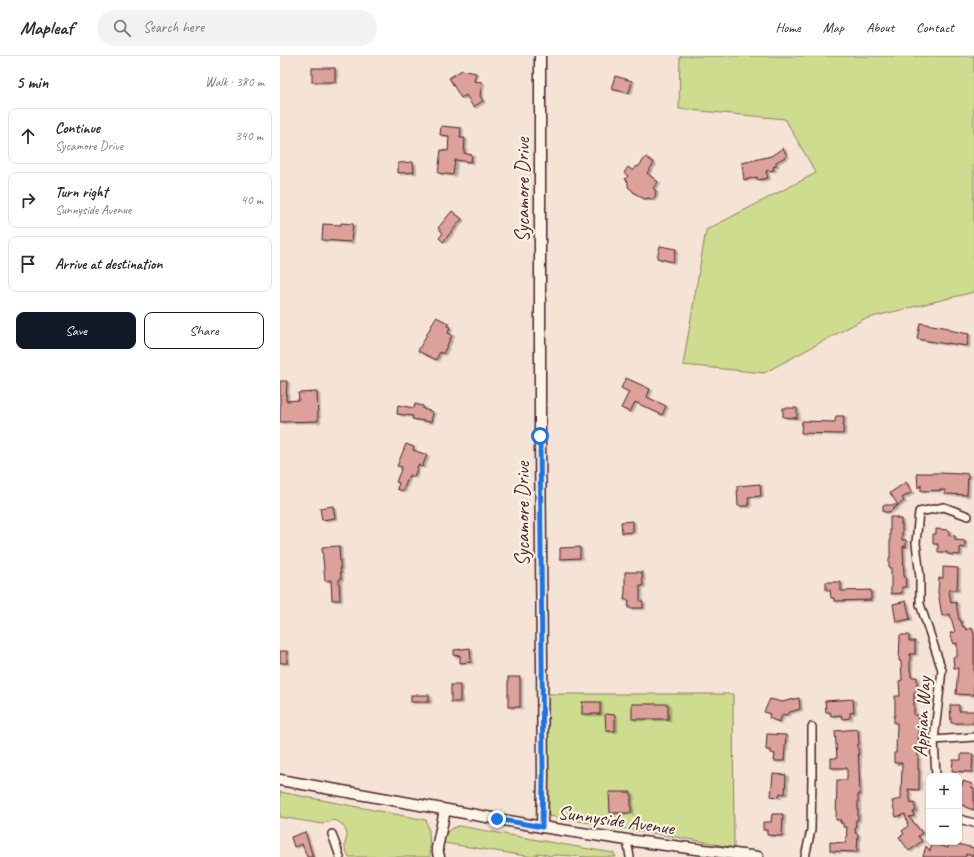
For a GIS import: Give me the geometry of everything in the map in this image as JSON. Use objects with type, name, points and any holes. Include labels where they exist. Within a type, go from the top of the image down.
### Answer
[{"type":"street","name":"Sycamore Drive","points":[[540,56],[542,827]]},
{"type":"street","name":"Appian Way","points":[[936,773],[934,740],[942,670],[920,604],[920,577],[916,543],[919,512],[944,507],[968,516]]},
{"type":"street","points":[[806,857],[811,830],[812,727]]},
{"type":"street","points":[[934,740],[974,737]]},
{"type":"street","name":"Sunnyside Avenue","points":[[280,780],[542,827],[758,857]]},
{"type":"street","points":[[439,857],[437,848],[445,810]]},
{"type":"street","points":[[962,820],[974,823]]},
{"type":"street","points":[[332,834],[340,857]]},
{"type":"street","points":[[627,840],[630,857]]},
{"type":"green space","points":[[680,56],[974,56],[974,292],[864,319],[764,373],[683,365],[706,230],[816,173],[785,119],[679,109]]},
{"type":"green space","points":[[548,694],[733,694],[734,848],[549,816]]},
{"type":"green space","points":[[280,792],[426,820],[429,831],[430,857],[349,857],[345,848],[347,836],[345,829],[341,824],[332,820],[323,824],[280,817]]},
{"type":"green space","points":[[459,826],[614,853],[616,857],[550,856],[540,853],[533,857],[444,843],[445,836],[448,832]]},
{"type":"building","points":[[312,68],[335,68],[335,82],[312,82]]},
{"type":"building","points":[[462,70],[476,73],[474,81],[482,82],[480,96],[483,101],[473,107],[466,95],[461,98],[449,78]]},
{"type":"building","points":[[615,76],[632,81],[629,93],[611,89]]},
{"type":"building","points":[[441,126],[461,128],[460,138],[465,138],[464,153],[472,155],[471,162],[455,160],[453,175],[438,173],[441,150],[448,151],[449,136],[440,135]]},
{"type":"building","points":[[783,148],[787,156],[776,162],[776,166],[773,167],[774,170],[766,171],[768,178],[758,180],[757,177],[744,180],[742,163],[771,156]]},
{"type":"building","points":[[646,157],[654,163],[647,173],[658,182],[653,188],[656,191],[656,195],[652,200],[649,198],[644,199],[633,192],[628,187],[628,182],[625,179],[628,176],[624,173],[628,167],[633,171]]},
{"type":"building","points":[[413,162],[414,172],[398,173],[398,163]]},
{"type":"building","points":[[452,211],[462,219],[443,242],[439,238],[443,233],[438,228]]},
{"type":"building","points":[[341,223],[353,224],[351,242],[322,240],[323,224],[341,225]]},
{"type":"building","points":[[660,246],[676,249],[673,262],[657,258]]},
{"type":"building","points":[[436,317],[448,323],[447,326],[450,327],[448,333],[452,335],[443,354],[440,352],[436,360],[418,351]]},
{"type":"building","points":[[920,323],[949,328],[949,330],[969,334],[967,346],[917,339]]},
{"type":"building","points":[[626,378],[650,389],[647,397],[666,406],[662,415],[635,402],[630,412],[621,408],[629,392],[621,388]]},
{"type":"building","points":[[280,381],[287,381],[286,401],[299,400],[298,393],[317,392],[318,421],[280,422]]},
{"type":"building","points":[[415,404],[423,406],[423,409],[433,412],[431,422],[412,419],[413,416],[397,414],[398,405],[414,408]]},
{"type":"building","points":[[783,408],[797,408],[797,418],[783,417]]},
{"type":"building","points":[[836,416],[844,416],[843,434],[801,433],[802,421],[835,422]]},
{"type":"building","points":[[406,444],[414,447],[413,450],[427,455],[422,467],[418,465],[414,477],[409,475],[403,491],[397,489],[399,483],[396,482],[402,467],[397,466]]},
{"type":"building","points":[[917,473],[968,474],[967,495],[945,494],[945,490],[921,491],[921,485],[918,488]]},
{"type":"building","points":[[906,482],[912,492],[902,498],[904,501],[889,512],[883,512],[883,505],[898,505],[890,493]]},
{"type":"building","points":[[760,484],[761,496],[748,497],[749,506],[738,506],[737,486]]},
{"type":"building","points":[[333,506],[335,518],[322,520],[320,508]]},
{"type":"building","points":[[890,517],[897,517],[897,519],[901,519],[902,540],[906,540],[906,547],[903,546],[906,587],[902,587],[902,593],[891,594],[891,568],[889,568]]},
{"type":"building","points":[[633,521],[633,532],[622,533],[621,522]]},
{"type":"building","points":[[936,529],[949,530],[949,535],[955,536],[955,540],[965,541],[965,548],[960,547],[960,555],[947,554],[947,552],[938,552],[938,544],[933,544],[933,534],[936,534]]},
{"type":"building","points":[[339,546],[341,579],[339,580],[340,600],[332,600],[331,580],[325,581],[322,547]]},
{"type":"building","points":[[580,547],[580,558],[560,559],[560,548]]},
{"type":"building","points":[[943,567],[958,568],[957,590],[949,590],[951,603],[956,602],[959,620],[960,619],[966,630],[972,628],[974,635],[974,695],[956,694],[958,668],[954,668],[953,657],[957,657],[957,643],[954,644],[950,633],[955,632],[950,614],[942,616],[938,592],[939,578],[943,578]]},
{"type":"building","points":[[625,572],[642,572],[643,586],[640,586],[640,601],[643,602],[643,608],[628,608],[629,600],[624,600]]},
{"type":"building","points":[[826,582],[841,582],[841,591],[871,590],[871,600],[834,601],[834,598],[831,598],[830,590],[826,590]]},
{"type":"building","points":[[906,601],[910,619],[896,622],[893,604]]},
{"type":"building","points":[[900,635],[909,635],[909,641],[915,641],[915,654],[910,654],[910,671],[911,677],[917,677],[917,692],[914,692],[914,715],[919,715],[919,790],[908,789],[911,803],[914,802],[916,811],[913,812],[914,816],[909,817],[922,833],[918,836],[922,841],[909,851],[899,837],[904,834],[902,831],[908,826],[905,814],[896,817],[892,801],[901,799],[902,763],[894,763],[894,753],[896,753],[897,723],[894,723],[895,696],[900,696],[899,681],[902,680],[901,661],[899,661]]},
{"type":"building","points":[[470,648],[471,662],[460,663],[460,655],[454,656],[454,650]]},
{"type":"building","points":[[280,651],[287,651],[287,663],[280,663]]},
{"type":"building","points":[[508,677],[520,677],[520,707],[508,707]]},
{"type":"building","points":[[451,685],[460,685],[460,702],[451,702]]},
{"type":"building","points":[[411,695],[429,695],[429,702],[411,702]]},
{"type":"building","points":[[799,698],[800,709],[786,715],[783,714],[779,722],[769,718],[770,714],[764,712],[770,699],[782,702]]},
{"type":"building","points":[[853,699],[854,712],[850,713],[850,718],[842,719],[841,715],[831,716],[830,712],[826,712],[825,701]]},
{"type":"building","points":[[582,702],[600,702],[600,714],[582,714]]},
{"type":"building","points":[[632,704],[668,704],[668,719],[632,719]]},
{"type":"building","points":[[950,705],[959,705],[959,711],[974,711],[974,723],[951,723]]},
{"type":"building","points":[[605,714],[615,715],[615,731],[606,731]]},
{"type":"building","points":[[858,729],[860,795],[858,795],[858,820],[856,820],[855,833],[858,834],[857,852],[830,851],[830,842],[846,843],[847,827],[843,827],[843,823],[840,823],[841,820],[836,820],[837,780],[847,780],[847,768],[831,768],[831,758],[837,758],[835,731]]},
{"type":"building","points":[[767,734],[786,735],[784,761],[774,761],[775,754],[771,753],[771,750],[766,750]]},
{"type":"building","points":[[961,754],[973,754],[972,772],[952,771],[953,760],[961,760]]},
{"type":"building","points":[[773,774],[786,775],[785,794],[780,793],[779,797],[771,796]]},
{"type":"building","points":[[963,781],[972,784],[971,787],[974,788],[974,810],[962,805]]},
{"type":"building","points":[[609,792],[631,792],[631,813],[610,813]]},
{"type":"building","points":[[772,814],[783,814],[782,836],[767,835],[767,830],[763,830],[763,822],[771,822]]},
{"type":"building","points":[[305,832],[313,857],[307,857],[302,844],[294,847],[291,837]]},
{"type":"building","points":[[932,845],[938,845],[948,848],[948,845],[962,845],[974,848],[974,856],[966,854],[965,857],[923,857],[926,846],[930,851]]},
{"type":"route","points":[[497,819],[542,827],[543,775],[540,436]]}]
